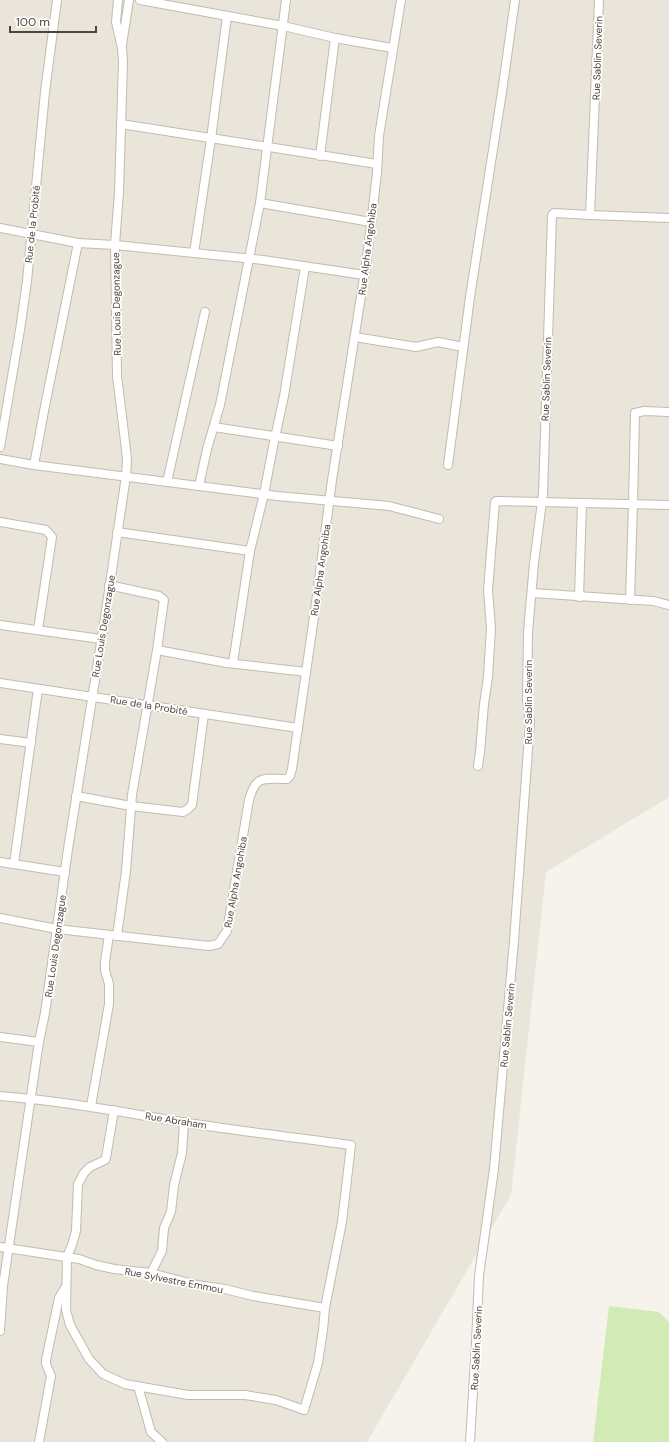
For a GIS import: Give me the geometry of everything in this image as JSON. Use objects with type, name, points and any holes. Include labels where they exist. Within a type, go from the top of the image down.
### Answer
[{"type":"street","name":"Rue de la Probité","points":[[0,447],[20,330],[32,234],[45,92],[57,0]]},
{"type":"street","name":"Rue Louis Degonzague","points":[[0,1331],[3,1286],[45,1013],[76,796],[126,476],[127,460],[117,376],[115,245],[119,192],[124,56],[116,22],[118,0]]},
{"type":"street","points":[[122,48],[129,0]]},
{"type":"street","points":[[140,0],[283,26],[335,38],[392,48]]},
{"type":"street","points":[[199,486],[220,405],[260,203],[286,0]]},
{"type":"street","name":"Rue Alpha Angohiba","points":[[0,918],[57,929],[209,946],[218,944],[227,931],[249,800],[253,785],[259,780],[287,779],[290,776],[329,502],[364,275],[377,164],[378,136],[401,0]]},
{"type":"street","points":[[448,465],[463,347],[515,0]]},
{"type":"street","name":"Rue Sablin Severin","points":[[470,1442],[479,1276],[494,1169],[515,933],[530,722],[526,700],[528,632],[542,502],[552,215],[554,213],[590,215],[599,0]]},
{"type":"street","points":[[194,253],[227,16]]},
{"type":"street","points":[[320,156],[335,38]]},
{"type":"street","points":[[121,124],[377,164]]},
{"type":"street","points":[[260,203],[371,222]]},
{"type":"street","points":[[590,215],[669,218]]},
{"type":"street","points":[[0,228],[78,243],[115,245],[248,259],[364,275]]},
{"type":"street","points":[[34,465],[78,243]]},
{"type":"street","points":[[233,663],[250,551],[264,494],[284,396],[305,267]]},
{"type":"street","points":[[167,482],[205,312]]},
{"type":"street","points":[[355,337],[416,347],[432,342],[438,342],[463,347]]},
{"type":"street","points":[[630,600],[634,504],[634,413],[644,411],[669,412]]},
{"type":"street","points":[[214,427],[338,446]]},
{"type":"street","points":[[0,458],[34,465],[199,486],[329,502],[389,506],[439,519]]},
{"type":"street","points":[[478,766],[488,677],[491,628],[488,590],[493,505],[496,501],[669,505]]},
{"type":"street","points":[[579,597],[582,503]]},
{"type":"street","points":[[0,522],[46,530],[52,537],[38,630]]},
{"type":"street","points":[[117,532],[250,551]]},
{"type":"street","points":[[109,585],[159,596],[164,600],[132,795],[126,871],[117,936]]},
{"type":"street","points":[[532,593],[653,601],[669,605]]},
{"type":"street","points":[[0,625],[101,639]]},
{"type":"street","points":[[157,650],[233,663],[306,672]]},
{"type":"street","name":"Rue de la Probité","points":[[0,683],[298,728]]},
{"type":"street","points":[[14,864],[38,689]]},
{"type":"street","points":[[76,796],[131,806],[183,812],[188,809],[192,805],[204,714]]},
{"type":"street","points":[[0,739],[31,743]]},
{"type":"street","points":[[0,862],[65,872]]},
{"type":"street","points":[[90,1106],[109,1004],[110,992],[105,970],[109,935]]},
{"type":"street","points":[[0,1037],[40,1042]]},
{"type":"street","name":"Rue Abraham","points":[[0,1096],[32,1098],[90,1106],[184,1122],[352,1145],[342,1222],[325,1308]]},
{"type":"street","points":[[114,1110],[106,1158],[105,1160],[90,1167],[84,1173],[78,1184],[76,1231],[67,1257],[66,1310],[70,1325],[89,1359],[103,1374],[118,1382],[188,1395],[246,1394],[276,1400],[304,1410],[318,1363],[325,1308]]},
{"type":"street","points":[[151,1273],[162,1251],[164,1228],[171,1212],[174,1185],[182,1153],[184,1122]]},
{"type":"street","name":"Rue Sylvestre Emmou","points":[[0,1246],[67,1257],[114,1269],[151,1273],[196,1285],[325,1308]]},
{"type":"street","points":[[39,1442],[51,1376],[46,1360],[59,1298],[66,1287]]},
{"type":"street","points":[[138,1386],[152,1432],[162,1442]]},
{"type":"shaded area","points":[[0,0],[669,0],[669,797],[546,872],[511,1195],[367,1442],[0,1442]]},
{"type":"green space","points":[[609,1306],[659,1312],[669,1322],[669,1442],[593,1442]]}]
